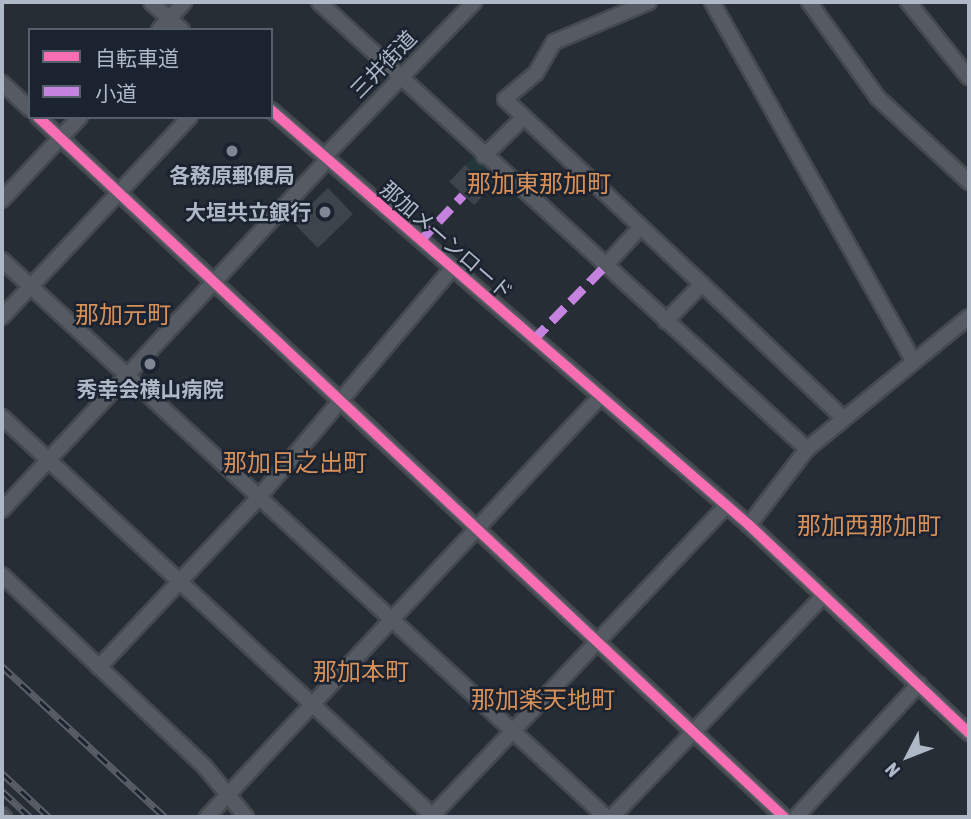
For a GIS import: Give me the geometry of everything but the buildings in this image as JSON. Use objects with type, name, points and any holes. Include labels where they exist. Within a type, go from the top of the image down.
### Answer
[{"type":"street","points":[[151,2],[180,28]]},
{"type":"street","points":[[161,28],[184,2]]},
{"type":"street","points":[[319,2],[398,78],[807,449]]},
{"type":"street","name":"三井街道","points":[[2,510],[214,282],[398,78],[474,2]]},
{"type":"street","points":[[649,2],[554,42],[536,73],[505,99],[842,418]]},
{"type":"street","points":[[712,2],[913,360]]},
{"type":"street","points":[[809,2],[878,98],[969,183]]},
{"type":"street","points":[[908,2],[969,78]]},
{"type":"street","points":[[2,83],[28,107]]},
{"type":"street","name":"那加メーンロード","points":[[273,112],[749,525],[919,684]]},
{"type":"street","points":[[484,156],[524,117]]},
{"type":"street","points":[[40,119],[692,734],[784,817]]},
{"type":"street","points":[[2,200],[78,119]]},
{"type":"street","points":[[2,317],[188,119]]},
{"type":"street","points":[[605,266],[641,227]]},
{"type":"street","points":[[2,260],[606,817]]},
{"type":"street","points":[[99,667],[259,497],[452,269]]},
{"type":"street","points":[[666,321],[702,284]]},
{"type":"street","points":[[749,525],[807,449],[969,317]]},
{"type":"street","points":[[207,817],[600,397]]},
{"type":"street","points":[[2,417],[433,817],[512,730],[726,506]]},
{"type":"street","points":[[2,575],[229,793],[246,817]]},
{"type":"street","points":[[612,817],[823,596]]},
{"type":"street","points":[[796,817],[919,684],[969,733]]},
{"type":"green space","points":[[480,151],[504,173],[490,188],[463,195],[478,177],[465,165]]},
{"type":"railway","points":[[2,666],[165,817]]},
{"type":"railway","points":[[2,773],[49,817]]},
{"type":"railway","points":[[2,791],[30,817]]},
{"type":"marked path","points":[[420,241],[463,195]]},
{"type":"marked path","points":[[533,340],[605,266]]},
{"type":"cycle path","points":[[273,112],[749,525],[969,733]]},
{"type":"cycle path","points":[[40,119],[784,817]]},
{"type":"place","name":"各務原郵便局","points":[[232,151]]},
{"type":"place","name":"大垣共立銀行","points":[[325,212]]},
{"type":"place","name":"秀幸会横山病院","points":[[150,364]]},
{"type":"district","name":"那加東那加町","points":[[539,184]]},
{"type":"district","name":"那加元町","points":[[123,315]]},
{"type":"district","name":"那加日之出町","points":[[295,463]]},
{"type":"district","name":"那加西那加町","points":[[869,526]]},
{"type":"district","name":"那加本町","points":[[361,672]]},
{"type":"district","name":"那加楽天地町","points":[[543,700]]}]
